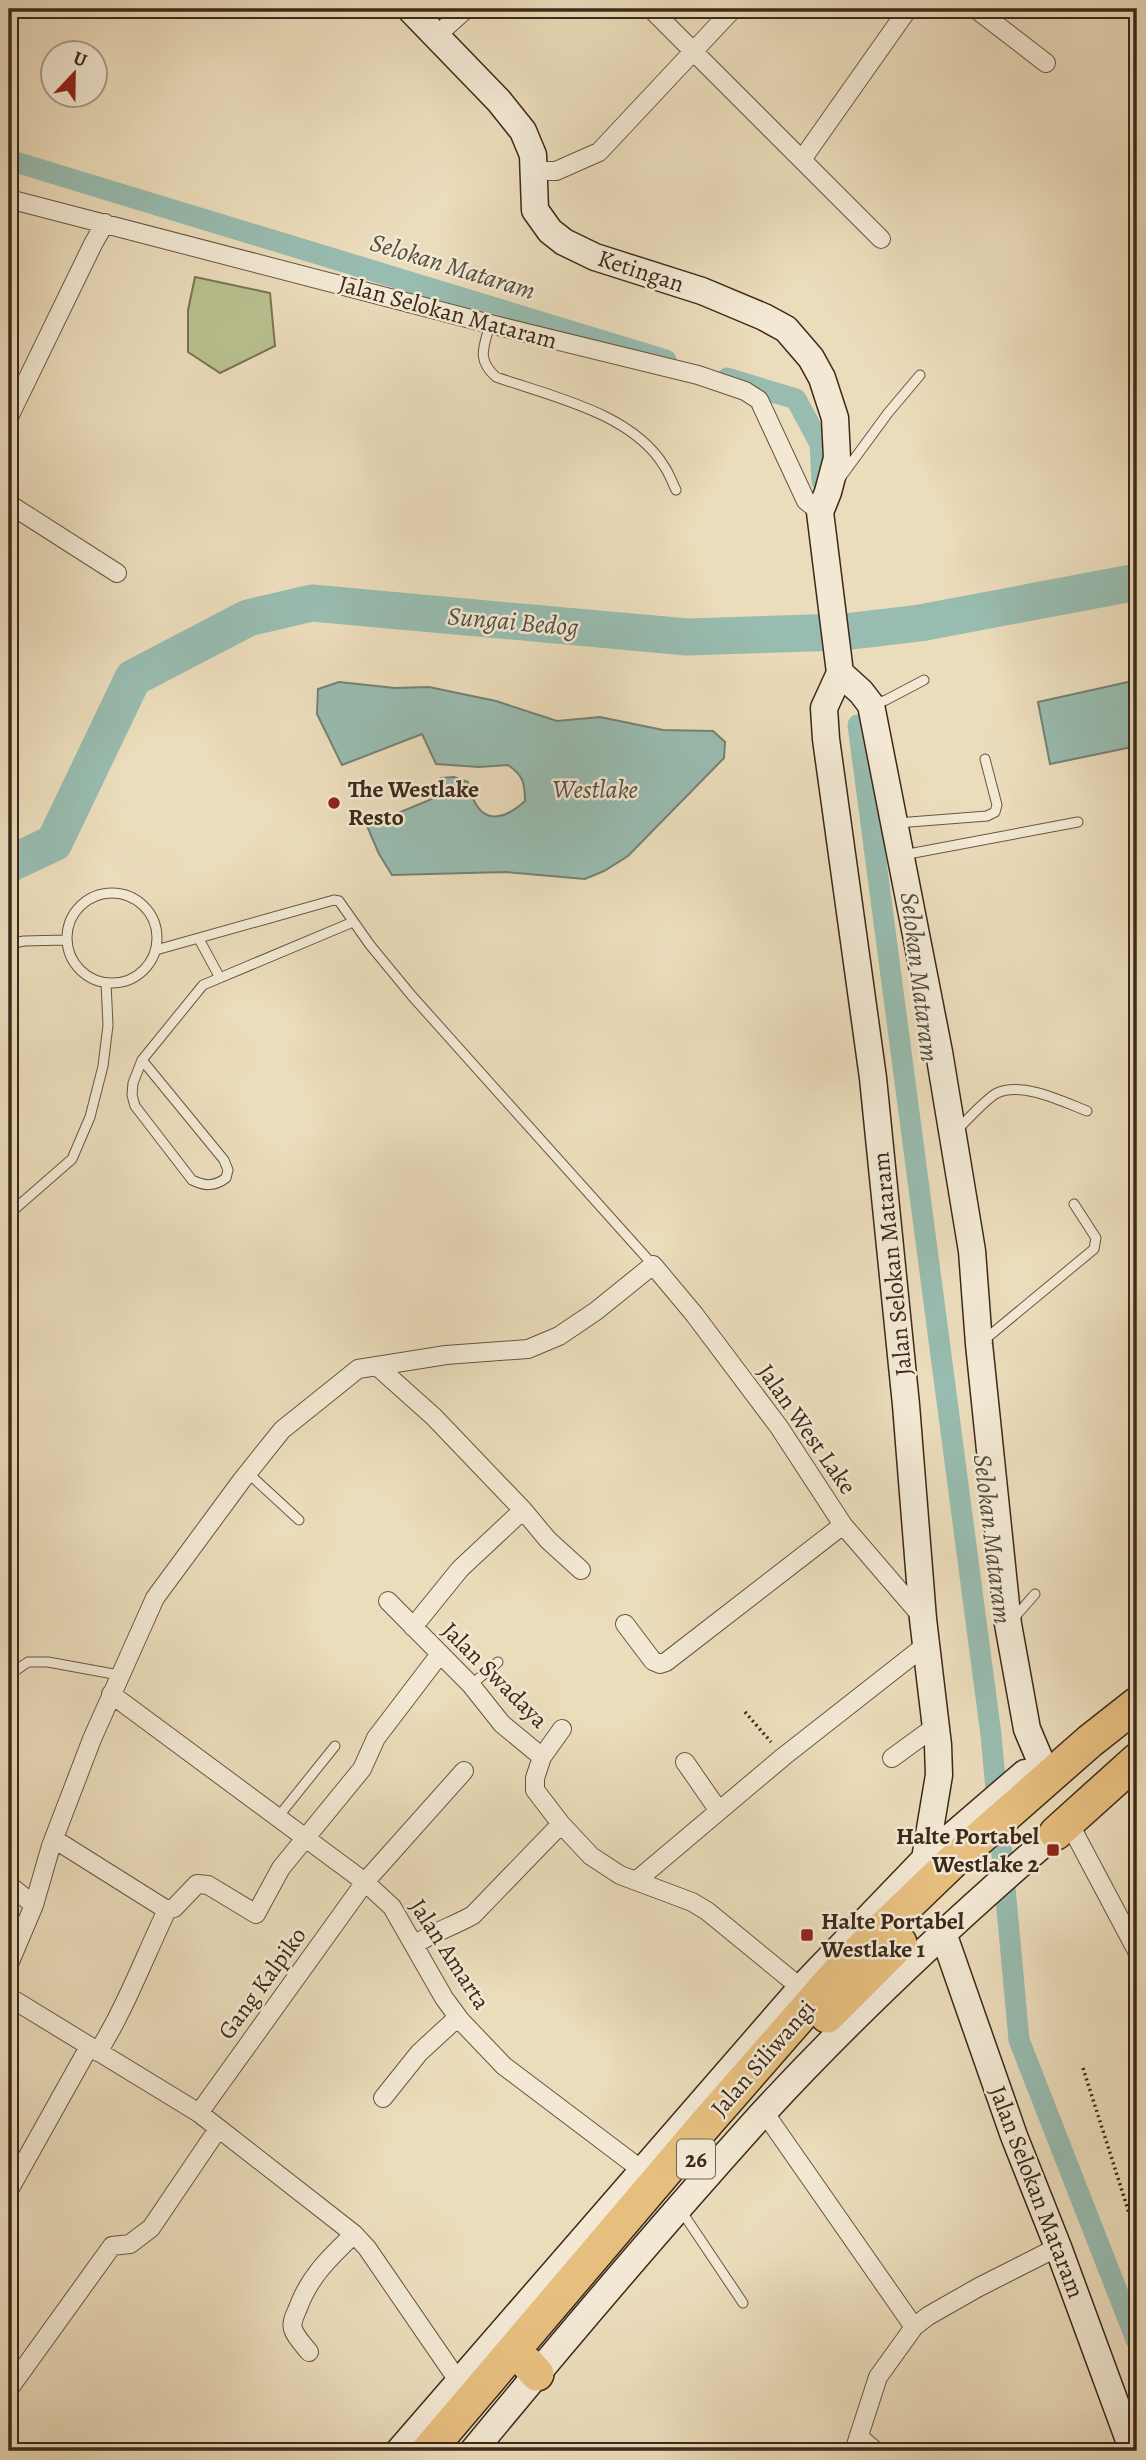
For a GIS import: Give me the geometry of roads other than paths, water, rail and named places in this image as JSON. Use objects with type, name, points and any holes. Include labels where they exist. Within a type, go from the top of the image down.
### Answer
[{"type":"highway","points":[[1033,1768],[1137,1679]]},
{"type":"highway","name":"Jalan Siliwangi","points":[[428,2451],[521,2354],[843,1967],[949,1880],[1096,1749],[1137,1704]]},
{"type":"highway","name":"Jalan Siliwangi","points":[[1096,1749],[1137,1732]]},
{"type":"highway","points":[[1062,1827],[1137,1760]]},
{"type":"highway","name":"Jalan Siliwangi","points":[[454,2451],[521,2354]]},
{"type":"street","name":"Ketingan","points":[[410,9],[513,117],[533,156],[535,210],[550,231],[564,242],[595,257],[702,291],[764,317],[786,328],[811,358],[822,378],[835,418],[837,458],[823,511]]},
{"type":"street","points":[[437,35],[466,9]]},
{"type":"street","points":[[651,9],[694,49],[881,239]]},
{"type":"street","points":[[533,171],[556,171],[599,152],[733,9]]},
{"type":"street","points":[[803,158],[908,9]]},
{"type":"street","points":[[976,9],[1046,63]]},
{"type":"street","name":"Jalan Selokan Mataram","points":[[9,199],[698,375],[752,395],[759,400],[806,501],[823,511]]},
{"type":"street","points":[[9,417],[105,223]]},
{"type":"street","points":[[9,504],[117,573]]},
{"type":"street","points":[[399,2451],[459,2382],[521,2354],[679,2208],[764,2112],[943,1933],[949,1880],[960,1828],[1033,1768],[1008,1624],[972,1251],[939,1052],[871,705],[839,665],[823,511]]},
{"type":"street","name":"Jalan Selokan Mataram","points":[[839,665],[824,708],[826,739],[873,1078],[949,1880]]},
{"type":"street","points":[[9,1964],[34,1905],[54,1839],[111,1694],[155,1598],[282,1430],[358,1369],[446,1356],[528,1349],[559,1336],[596,1311],[653,1265]]},
{"type":"street","name":"Jalan West Lake","points":[[653,1265],[694,1314],[779,1427],[843,1525],[925,1631]]},
{"type":"street","points":[[377,1366],[434,1417],[523,1510],[548,1541],[582,1570]]},
{"type":"street","name":"Jalan Swadaya","points":[[523,1510],[460,1569],[414,1627],[471,1685],[502,1724],[542,1758],[535,1778],[535,1790],[561,1824],[591,1856],[620,1875],[692,1902],[707,1911],[801,1988]]},
{"type":"street","points":[[625,1624],[653,1661],[660,1664],[666,1662],[843,1525]]},
{"type":"street","points":[[388,1601],[414,1627]]},
{"type":"street","points":[[636,1881],[783,1757],[925,1631]]},
{"type":"street","points":[[54,1839],[167,1910],[174,1909],[197,1884],[208,1885],[256,1914],[281,1868],[362,1769],[376,1738],[440,1654]]},
{"type":"street","name":"Jalan Amarta","points":[[111,1694],[365,1882],[392,1907],[444,1998],[503,2066],[643,2171]]},
{"type":"street","points":[[892,1758],[936,1726]]},
{"type":"street","points":[[542,1758],[562,1729]]},
{"type":"street","points":[[685,1762],[719,1811]]},
{"type":"street","name":"Gang Kalpiko","points":[[199,2113],[365,1882],[464,1771]]},
{"type":"street","points":[[414,1945],[434,1932],[473,1915],[561,1824]]},
{"type":"street","points":[[473,2451],[521,2354],[643,2171],[801,1988],[949,1880],[1062,1827],[1137,1951]]},
{"type":"street","points":[[9,1885],[34,1905]]},
{"type":"street","points":[[9,2190],[131,1993],[145,1954],[167,1910]]},
{"type":"street","name":"Jalan Selokan Mataram","points":[[943,1933],[1014,2136],[1133,2451]]},
{"type":"street","points":[[9,1997],[199,2113],[354,2234],[367,2248],[459,2382]]},
{"type":"street","points":[[383,2098],[419,2053],[458,2017]]},
{"type":"street","points":[[764,2112],[914,2328]]},
{"type":"street","points":[[9,2389],[112,2246],[130,2244],[151,2228],[219,2129]]},
{"type":"street","points":[[309,2352],[294,2332],[292,2323],[306,2288],[318,2269],[354,2234]]},
{"type":"street","points":[[854,2451],[878,2377],[914,2328],[928,2316],[979,2287],[1058,2247]]},
{"type":"lane","points":[[490,324],[483,350],[487,369],[496,377],[622,425],[651,449],[664,465],[676,490]]},
{"type":"lane","points":[[823,511],[888,412],[920,375]]},
{"type":"lane","points":[[871,705],[924,680]]},
{"type":"lane","points":[[895,823],[987,816],[995,812],[997,805],[985,759]]},
{"type":"lane","points":[[901,856],[1078,822]]},
{"type":"lane","points":[[117,892],[141,902],[156,924],[156,950],[145,969],[128,981],[106,983],[86,975],[72,960],[66,940],[72,915],[91,897],[117,892]]},
{"type":"lane","points":[[156,950],[334,900],[341,903],[412,996],[653,1265]]},
{"type":"lane","points":[[142,1060],[223,1160],[228,1170],[226,1178],[217,1185],[201,1185],[192,1180],[135,1106],[133,1083],[142,1060],[203,985],[353,922]]},
{"type":"lane","points":[[199,939],[220,978]]},
{"type":"lane","points":[[9,944],[66,940]]},
{"type":"lane","points":[[9,1214],[72,1159],[90,1117],[103,1066],[108,1025],[106,983]]},
{"type":"lane","points":[[951,1135],[997,1093],[1016,1090],[1043,1094],[1087,1111]]},
{"type":"lane","points":[[979,1344],[1094,1249],[1096,1238],[1074,1204]]},
{"type":"lane","points":[[248,1473],[299,1520]]},
{"type":"lane","points":[[1008,1624],[1035,1594]]},
{"type":"lane","points":[[9,1675],[28,1662],[48,1662],[119,1675]]},
{"type":"lane","points":[[471,1685],[498,1662]]},
{"type":"lane","points":[[278,1817],[335,1746]]},
{"type":"lane","points":[[679,2208],[744,2303]]},
{"type":"lane","points":[[860,2432],[882,2451]]},
{"type":"water","points":[[1137,680],[1137,746],[1050,764],[1038,702]]},
{"type":"water","name":"Westlake","points":[[339,682],[395,688],[429,687],[496,701],[557,721],[600,717],[663,730],[713,731],[725,742],[724,758],[628,856],[585,879],[506,872],[392,875],[367,826],[446,793],[441,778],[454,777],[468,782],[476,805],[489,816],[505,814],[525,801],[524,784],[517,772],[508,765],[479,767],[436,764],[422,734],[342,765],[317,714],[318,689]]},
{"type":"waterway","name":"Selokan Mataram","points":[[9,160],[666,360]]},
{"type":"waterway","name":"Selokan Mataram","points":[[727,378],[796,399],[820,444],[822,482]]},
{"type":"waterway","name":"Sungai Bedog","points":[[9,864],[54,843],[133,678],[248,618],[312,603],[687,637],[844,632],[920,623],[1137,582]]},
{"type":"waterway","name":"Selokan Mataram","points":[[858,725],[991,1735],[1019,2040],[1137,2342]]},
{"type":"place","name":"The Westlake Resto","points":[[334,803]]},
{"type":"place","name":"Halte Portabel Westlake 2","points":[[1053,1850]]},
{"type":"place","name":"Halte Portabel Westlake 1","points":[[807,1935]]}]
